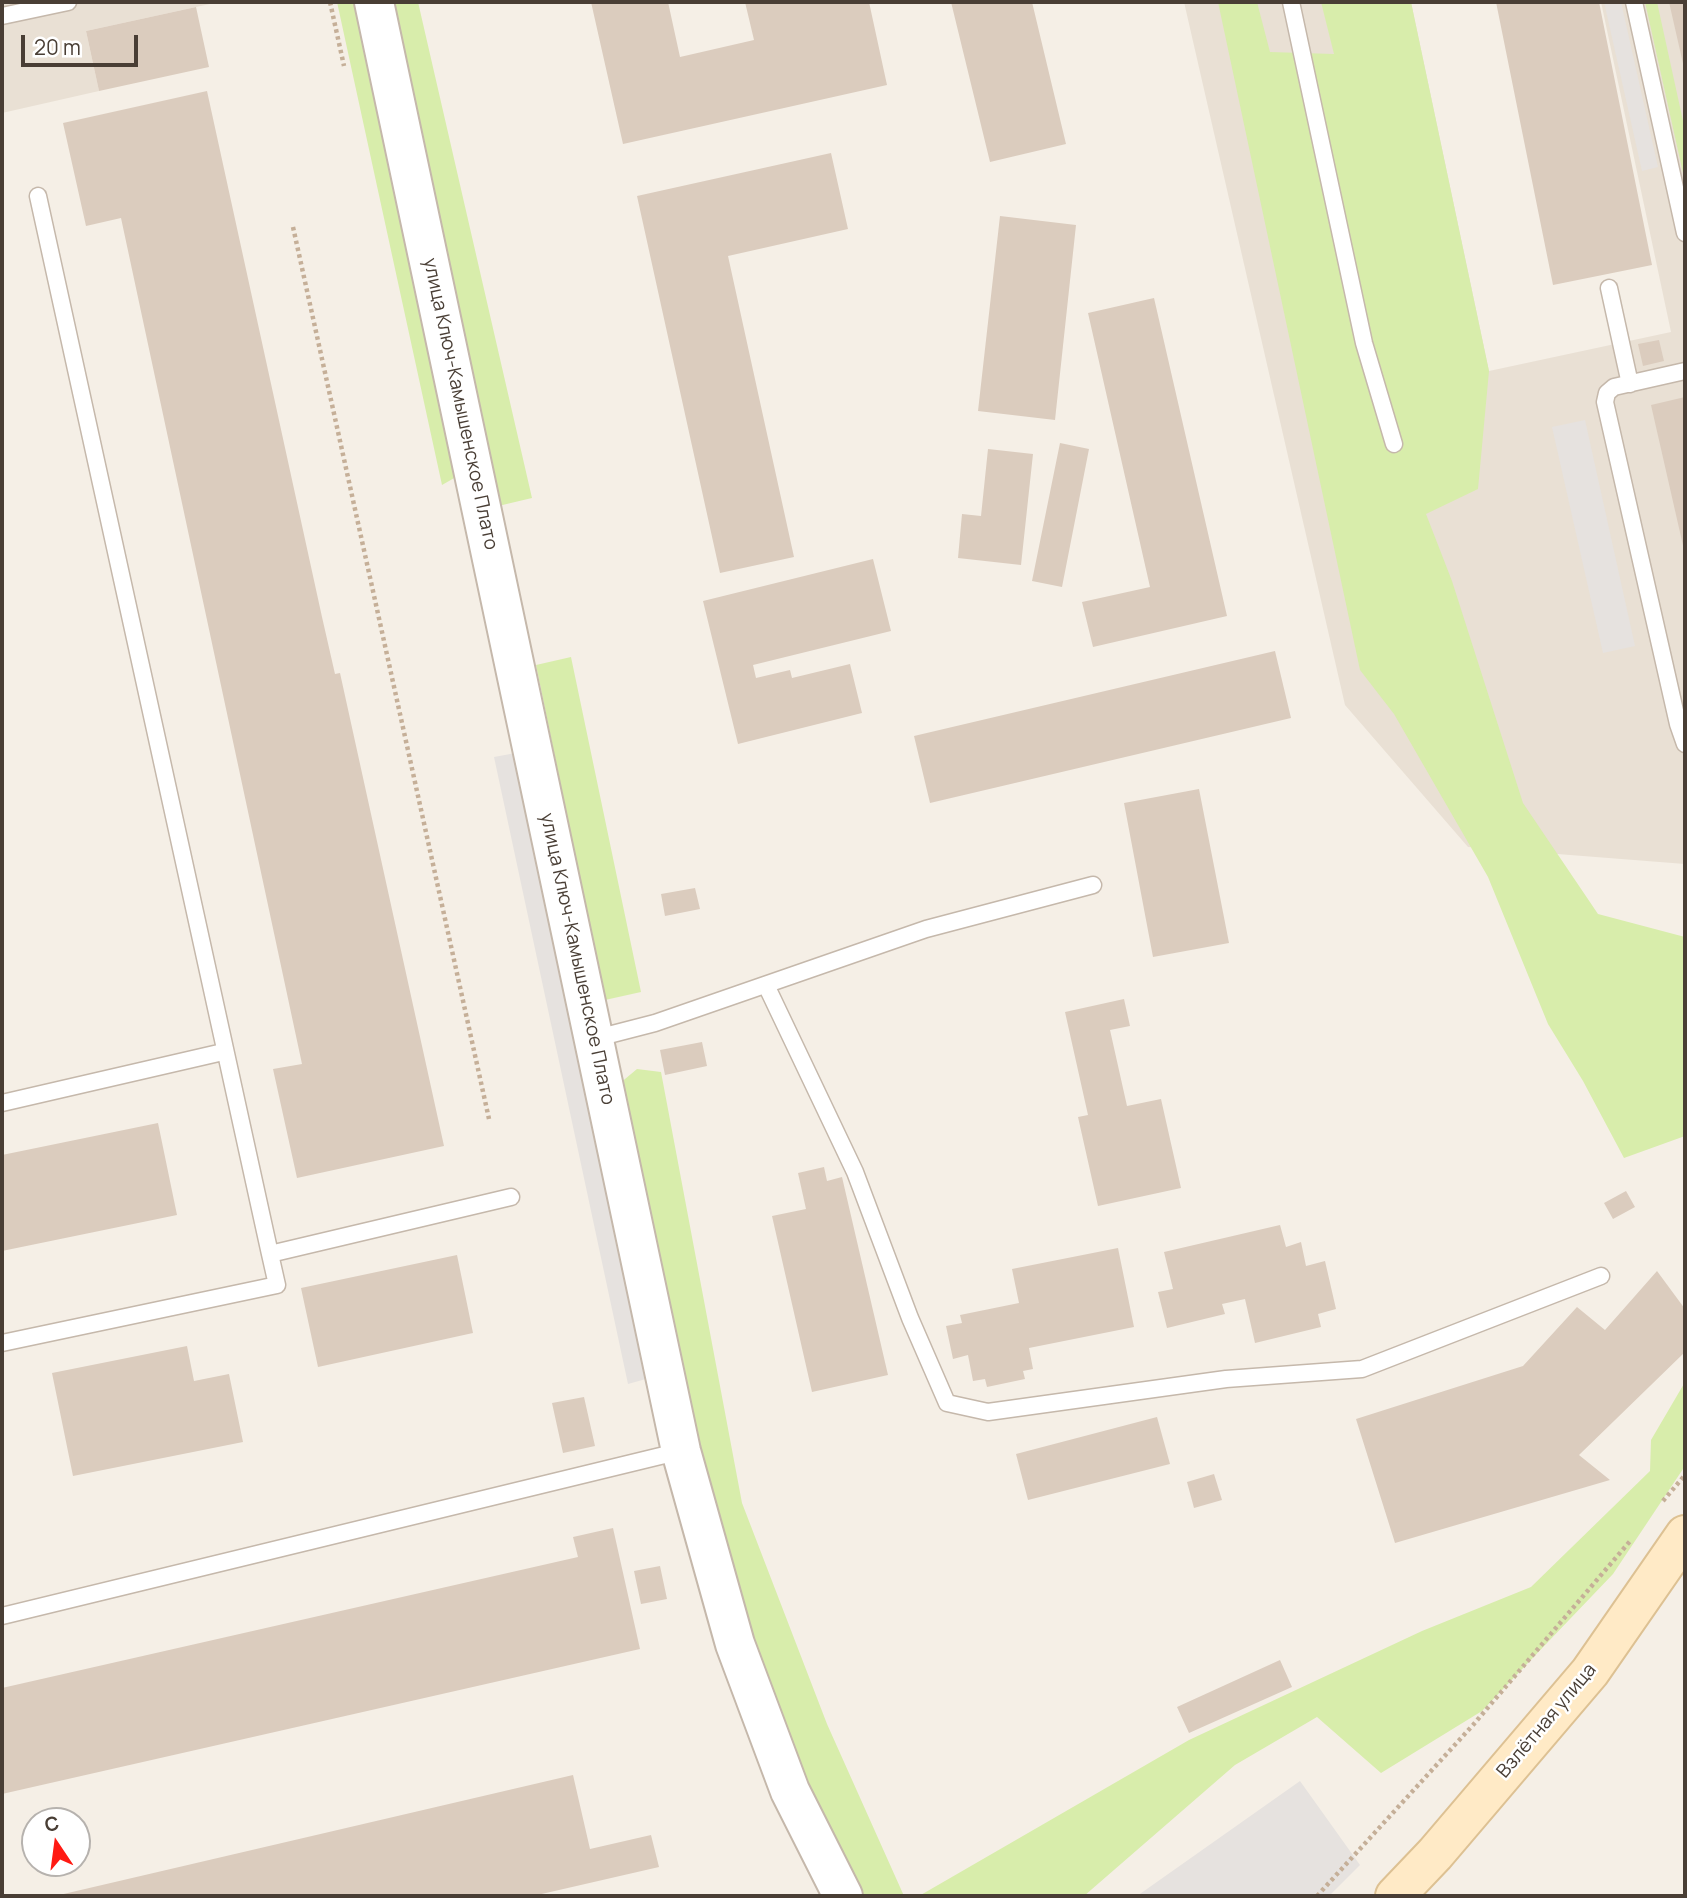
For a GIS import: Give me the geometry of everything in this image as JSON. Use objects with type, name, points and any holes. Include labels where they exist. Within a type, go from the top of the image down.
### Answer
[{"type":"main road","name":"Взлётная улица","points":[[1395,1896],[1435,1854],[1590,1672],[1685,1535]]},
{"type":"street","name":"улица Ключ-Камышенское Плато","points":[[374,2],[681,1451],[735,1644],[790,1791],[844,1896]]},
{"type":"lane","points":[[2,16],[68,2]]},
{"type":"lane","points":[[1291,2],[1364,343],[1394,444]]},
{"type":"lane","points":[[1634,2],[1685,233]]},
{"type":"lane","points":[[2,1343],[277,1285],[223,1052],[38,196]]},
{"type":"lane","points":[[1609,288],[1630,384]]},
{"type":"lane","points":[[1685,372],[1614,387],[1607,393],[1605,402],[1678,724],[1685,744]]},
{"type":"lane","points":[[593,1040],[655,1023],[926,929],[1093,885]]},
{"type":"lane","points":[[766,985],[855,1172],[947,1403],[988,1412],[1226,1379],[1362,1369],[1601,1276]]},
{"type":"lane","points":[[2,1103],[223,1052]]},
{"type":"lane","points":[[270,1254],[510,1197]]},
{"type":"lane","points":[[2,1616],[681,1451]]},
{"type":"path","points":[[293,227],[489,1119]]},
{"type":"path","points":[[1659,1506],[1685,1475]]},
{"type":"path","points":[[1317,1896],[1473,1725],[1632,1538]]},
{"type":"shaded area","points":[[2,2],[219,2],[86,31],[99,91],[2,113]]},
{"type":"shaded area","points":[[1184,2],[1411,2],[1489,371],[1671,332],[1601,2],[1685,2],[1685,864],[1468,847],[1345,705]]},
{"type":"shaded area","points":[[1604,2],[1621,2],[1658,167],[1642,171]]},
{"type":"shaded area","points":[[1585,420],[1635,646],[1603,653],[1552,427]]},
{"type":"shaded area","points":[[521,752],[653,1377],[628,1384],[494,757]]},
{"type":"shaded area","points":[[1300,1781],[1360,1865],[1329,1896],[1137,1896]]},
{"type":"green space","points":[[337,2],[363,2],[463,473],[442,485]]},
{"type":"green space","points":[[384,2],[418,2],[532,498],[494,507]]},
{"type":"green space","points":[[1218,2],[1257,2],[1270,52],[1334,54],[1321,2],[1411,2],[1489,371],[1478,489],[1426,514],[1452,581],[1523,803],[1598,914],[1685,937],[1685,1136],[1624,1158],[1583,1081],[1548,1024],[1488,877],[1394,714],[1360,670]]},
{"type":"green space","points":[[1645,2],[1657,2],[1685,130],[1685,182]]},
{"type":"green space","points":[[571,657],[641,992],[605,1000],[536,665]]},
{"type":"green space","points":[[637,1069],[661,1072],[742,1503],[827,1724],[904,1896],[862,1896],[806,1789],[746,1634],[696,1458],[619,1084]]},
{"type":"green space","points":[[1685,1382],[1685,1466],[1613,1574],[1482,1711],[1381,1773],[1317,1717],[1235,1765],[1084,1896],[919,1896],[1189,1740],[1422,1631],[1531,1587],[1650,1471],[1651,1440]]},
{"type":"building","points":[[591,2],[668,2],[680,57],[754,40],[745,2],[869,2],[887,85],[623,144]]},
{"type":"building","points":[[951,2],[1032,2],[1066,144],[990,162]]},
{"type":"building","points":[[1496,2],[1599,2],[1652,265],[1553,285]]},
{"type":"building","points":[[1669,2],[1685,2],[1685,68],[1684,68]]},
{"type":"building","points":[[196,7],[209,67],[99,91],[86,31]]},
{"type":"building","points":[[207,91],[322,617],[335,674],[340,673],[444,1146],[297,1178],[273,1069],[302,1064],[121,218],[86,226],[63,123]]},
{"type":"building","points":[[831,153],[848,229],[728,256],[794,557],[720,573],[637,196]]},
{"type":"building","points":[[1000,216],[1076,225],[1055,420],[978,411]]},
{"type":"building","points":[[1154,298],[1227,616],[1093,647],[1082,602],[1150,587],[1088,313]]},
{"type":"building","points":[[1659,340],[1664,361],[1643,366],[1638,344]]},
{"type":"building","points":[[1685,397],[1685,550],[1684,550],[1651,405]]},
{"type":"building","points":[[1060,443],[1089,449],[1062,587],[1032,581]]},
{"type":"building","points":[[988,449],[1033,454],[1021,565],[958,558],[962,514],[981,516]]},
{"type":"building","points":[[873,559],[891,631],[753,665],[756,678],[790,670],[792,678],[850,664],[862,713],[738,744],[703,601]]},
{"type":"building","points":[[1275,651],[1291,718],[930,803],[914,736]]},
{"type":"building","points":[[1199,789],[1229,943],[1153,957],[1124,803]]},
{"type":"building","points":[[695,888],[700,909],[665,916],[661,894]]},
{"type":"building","points":[[1124,999],[1130,1026],[1110,1030],[1127,1106],[1161,1099],[1181,1188],[1098,1206],[1078,1117],[1088,1115],[1065,1012]]},
{"type":"building","points":[[702,1042],[707,1066],[665,1075],[660,1050]]},
{"type":"building","points":[[158,1123],[177,1215],[2,1251],[2,1155]]},
{"type":"building","points":[[824,1167],[827,1181],[842,1177],[888,1375],[812,1392],[772,1216],[806,1209],[798,1173]]},
{"type":"building","points":[[1626,1191],[1635,1207],[1613,1219],[1604,1203]]},
{"type":"building","points":[[1280,1225],[1286,1247],[1301,1242],[1306,1266],[1325,1261],[1336,1309],[1318,1314],[1321,1327],[1255,1343],[1245,1299],[1222,1304],[1225,1314],[1167,1328],[1158,1292],[1173,1289],[1164,1252]]},
{"type":"building","points":[[1118,1248],[1134,1327],[1029,1348],[1033,1369],[1023,1371],[1025,1379],[987,1387],[985,1379],[973,1381],[968,1355],[953,1359],[946,1326],[962,1323],[960,1315],[1019,1303],[1012,1269]]},
{"type":"building","points":[[457,1255],[473,1333],[318,1367],[301,1288]]},
{"type":"building","points":[[1657,1271],[1685,1309],[1685,1352],[1579,1455],[1610,1480],[1395,1543],[1356,1419],[1523,1366],[1577,1307],[1605,1330]]},
{"type":"building","points":[[187,1346],[194,1381],[229,1374],[243,1442],[73,1476],[52,1373]]},
{"type":"building","points":[[584,1397],[595,1446],[563,1453],[552,1403]]},
{"type":"building","points":[[1157,1417],[1170,1464],[1028,1500],[1016,1454]]},
{"type":"building","points":[[1214,1474],[1222,1500],[1194,1508],[1187,1482]]},
{"type":"building","points":[[613,1528],[640,1649],[2,1794],[2,1688],[578,1557],[573,1537]]},
{"type":"building","points":[[660,1566],[667,1599],[641,1604],[634,1571]]},
{"type":"building","points":[[1280,1660],[1292,1687],[1189,1733],[1177,1707]]},
{"type":"building","points":[[573,1775],[590,1849],[651,1835],[659,1867],[533,1896],[55,1896]]}]
